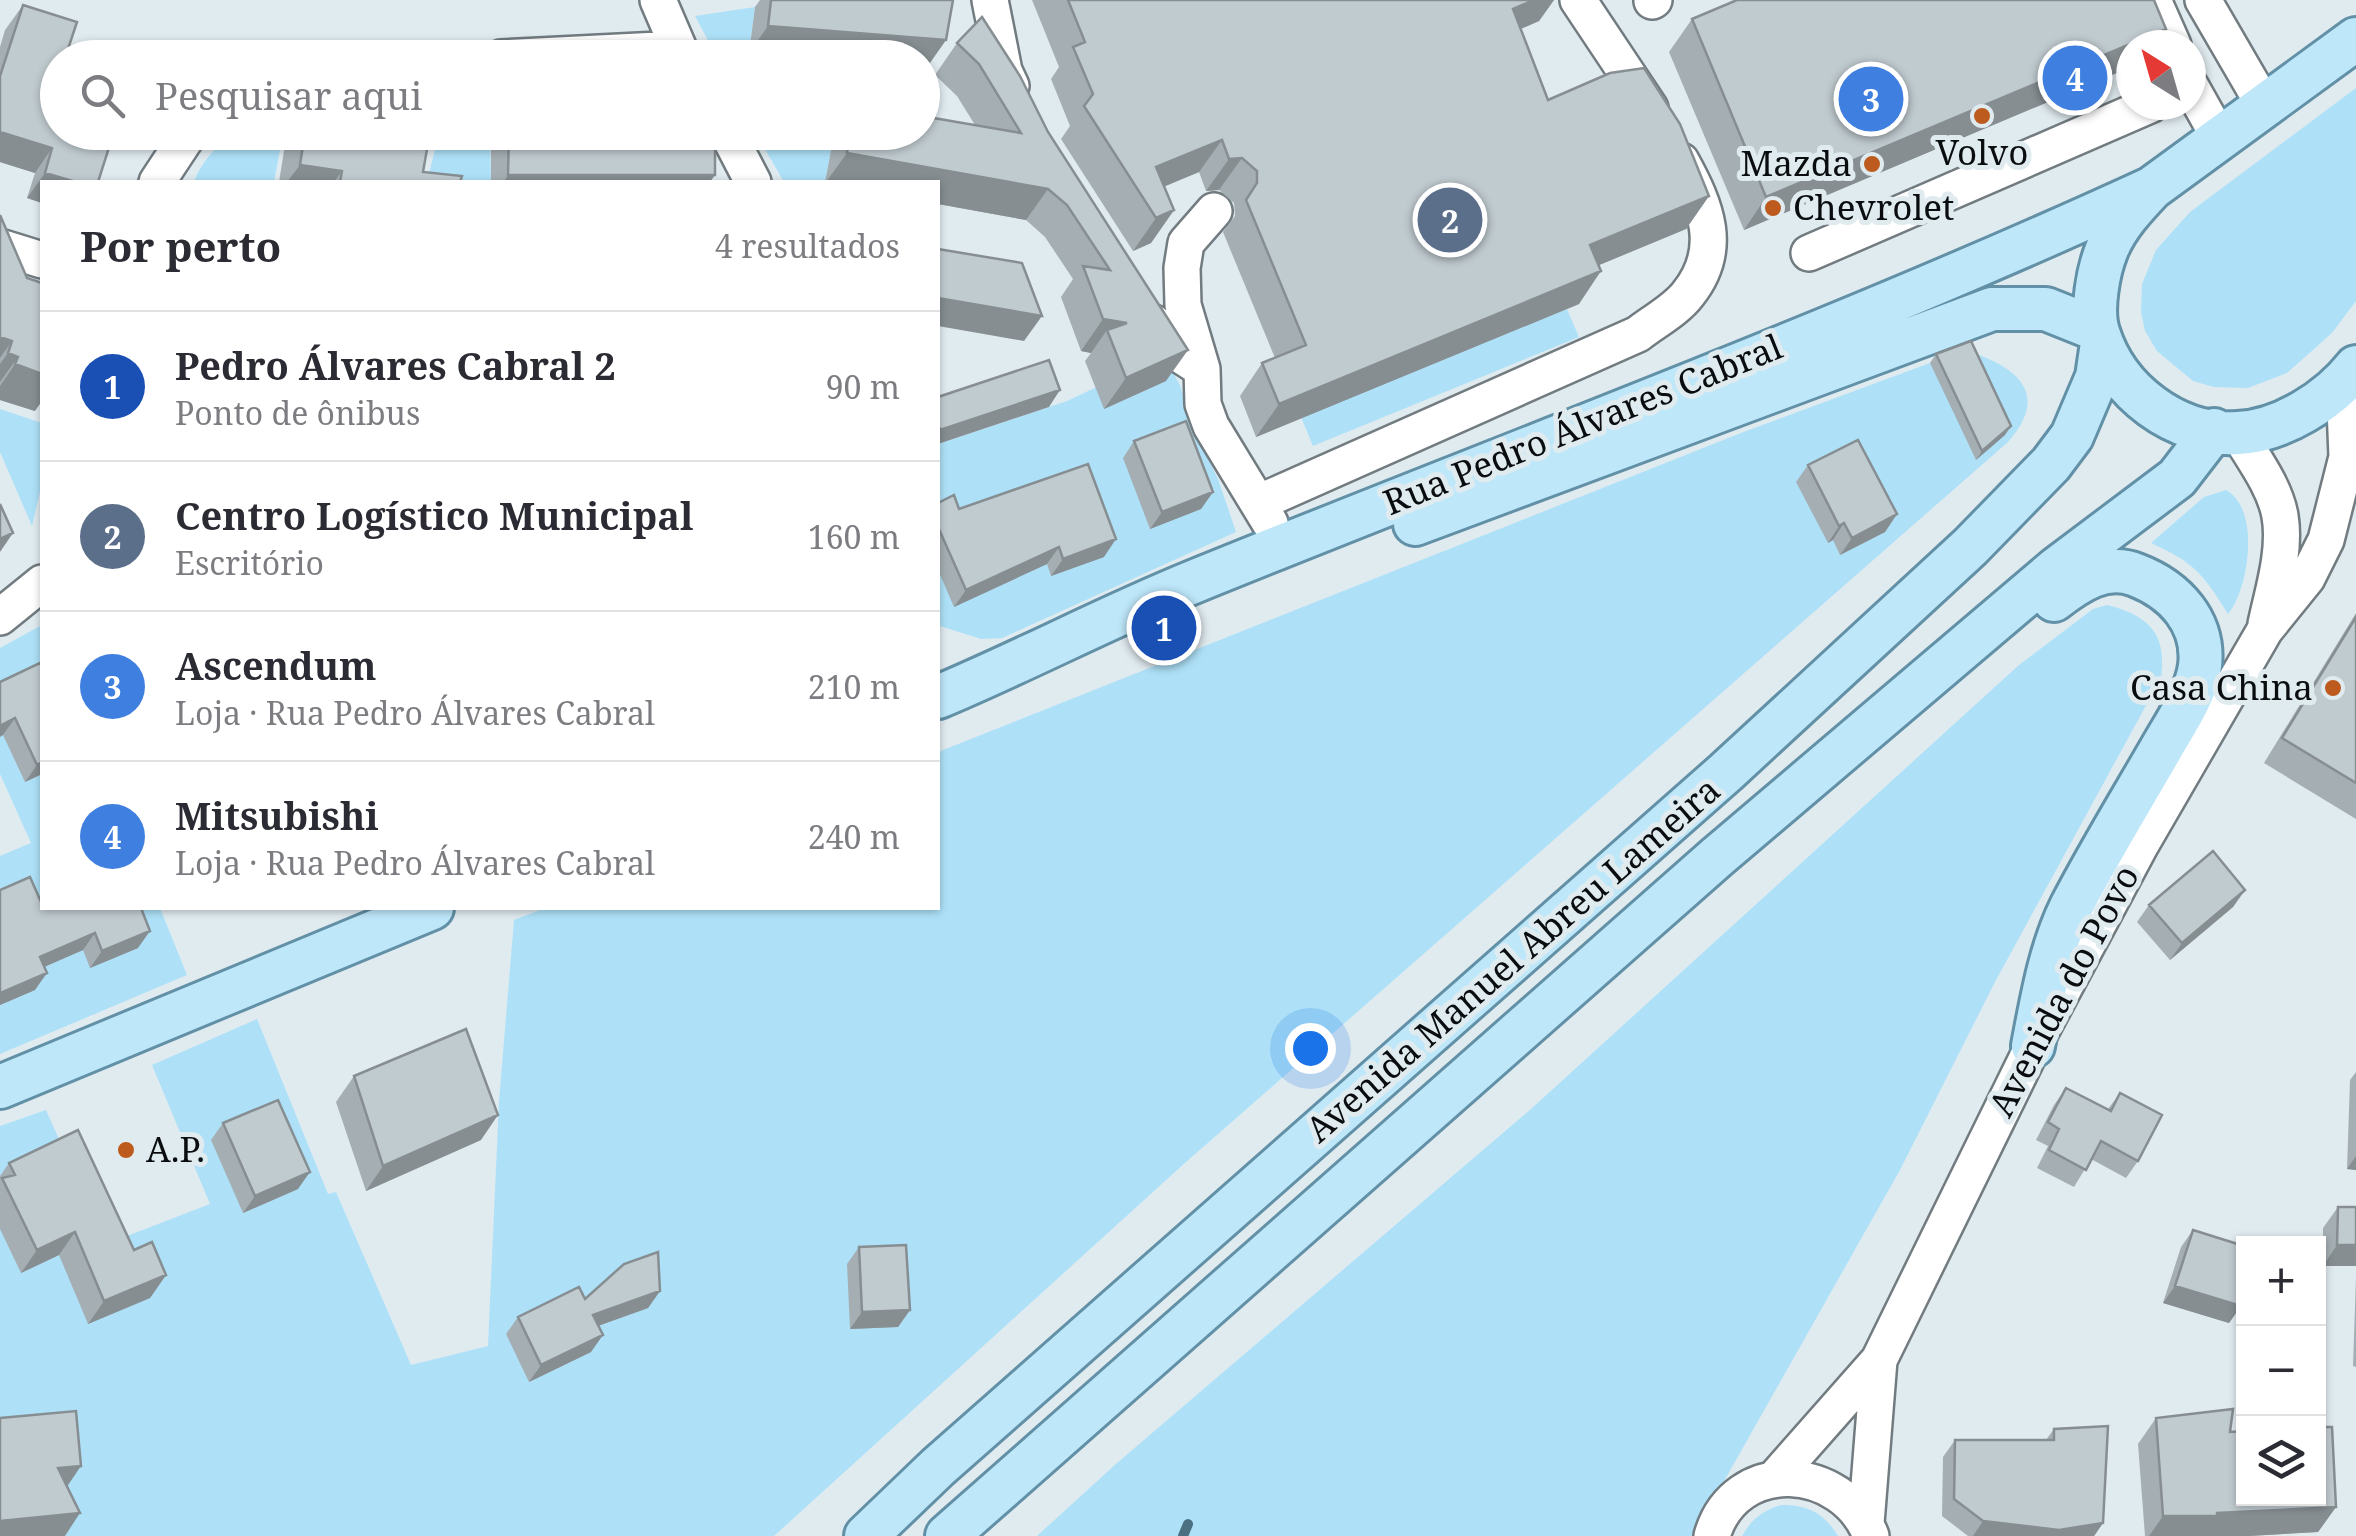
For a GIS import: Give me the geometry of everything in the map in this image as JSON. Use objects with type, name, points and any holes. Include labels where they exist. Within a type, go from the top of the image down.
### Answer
[{"type":"main road","points":[[2152,188],[2356,39]]},
{"type":"main road","name":"Avenida Manuel Abreu Lameira","points":[[866,1536],[953,1454],[1711,785],[1970,546],[2051,464],[2072,436],[2097,377],[2098,292],[2106,250],[2126,215],[2152,188]]},
{"type":"main road","name":"Rua Pedro Álvares Cabral","points":[[940,695],[1188,584],[1921,288],[2152,188]]},
{"type":"main road","name":"Rua Pedro Álvares Cabral","points":[[1014,665],[1198,605],[1992,308],[2046,309],[2099,336]]},
{"type":"main road","points":[[2099,336],[2122,377],[2146,404],[2176,420],[2226,432],[2270,426],[2296,414],[2322,401],[2350,374]]},
{"type":"main road","name":"Avenida Manuel Abreu Lameira","points":[[948,1536],[1786,799],[2056,569],[2176,478],[2226,432]]},
{"type":"main road","points":[[1786,799],[1905,724],[2064,593],[2094,574],[2126,571],[2162,585],[2183,607],[2199,637],[2200,669],[2184,710],[2070,910],[2045,982],[2033,1046]]},
{"type":"main road","points":[[0,1087],[427,910]]},
{"type":"street","points":[[658,0],[675,40]]},
{"type":"street","points":[[990,0],[1004,71],[1028,120]]},
{"type":"street","points":[[1258,502],[1580,362],[1638,334],[1687,296],[1707,261],[1709,221],[1661,124],[1578,0]]},
{"type":"street","points":[[2153,0],[2166,30]]},
{"type":"street","points":[[2203,0],[2264,104]]},
{"type":"street","points":[[2206,114],[2219,137]]},
{"type":"street","points":[[1809,253],[2116,120]]},
{"type":"street","points":[[158,180],[178,150]]},
{"type":"street","points":[[736,150],[752,180]]},
{"type":"street","points":[[1214,211],[1186,243],[1183,305],[1202,369],[1203,404],[1211,426],[1281,547]]},
{"type":"street","points":[[0,247],[40,259]]},
{"type":"street","points":[[1132,290],[1171,349],[1202,369]]},
{"type":"street","name":"Avenida do Povo","points":[[1774,1479],[1879,1360],[2033,1046],[2140,846],[2265,630],[2307,578],[2326,540],[2347,456],[2350,374]]},
{"type":"street","name":"Avenida do Povo","points":[[2226,432],[2268,484],[2280,516],[2280,554],[2265,630]]},
{"type":"street","points":[[0,616],[40,585]]},
{"type":"street","name":"Avenida do Povo","points":[[1869,1529],[1879,1360]]},
{"type":"street","name":"Avenida do Povo","points":[[1712,1536],[1729,1504],[1750,1489],[1774,1479],[1796,1478],[1817,1481],[1837,1491],[1854,1505],[1869,1529]]},
{"type":"shaded area","points":[[755,7],[751,40],[708,40],[695,16]]},
{"type":"shaded area","points":[[2356,88],[2356,301],[2332,333],[2287,373],[2248,388],[2214,387],[2193,381],[2157,351],[2145,331],[2142,284],[2156,250],[2190,212]]},
{"type":"shaded area","points":[[214,150],[280,150],[274,180],[195,180]]},
{"type":"shaded area","points":[[435,150],[490,150],[491,180],[427,180]]},
{"type":"shaded area","points":[[766,150],[831,150],[825,180],[783,180]]},
{"type":"shaded area","points":[[1567,309],[1579,337],[1313,446],[1301,417]]},
{"type":"shaded area","points":[[1965,350],[2012,373],[2027,395],[2021,424],[2008,442],[1186,1162],[774,1536],[0,1536],[0,1126],[46,1110],[106,1244],[210,1204],[152,1065],[257,1019],[328,1194],[336,1192],[411,1365],[488,1346],[499,1101],[514,920],[540,910],[940,910],[940,751],[1746,431]]},
{"type":"shaded area","points":[[1156,359],[1167,362],[1180,385],[1193,429],[1218,479],[1236,532],[1002,638],[981,639],[940,626],[940,443],[1067,401]]},
{"type":"shaded area","points":[[0,409],[40,422],[40,492],[32,526],[0,452]]},
{"type":"shaded area","points":[[2226,490],[2237,500],[2248,531],[2246,569],[2228,614],[2197,571],[2151,543],[2204,497]]},
{"type":"shaded area","points":[[2107,605],[2134,615],[2152,629],[2161,650],[2161,678],[1995,982],[1900,1170],[1693,1536],[1037,1536],[1531,1109],[2019,665],[2093,609]]},
{"type":"shaded area","points":[[40,626],[40,910],[161,910],[187,975],[0,1054],[0,856],[31,843],[0,774],[0,648]]},
{"type":"shaded area","points":[[1781,1505],[1814,1512],[1838,1536],[1742,1536],[1758,1516]]},
{"type":"building","points":[[771,0],[953,0],[946,40],[768,26]]},
{"type":"building","points":[[1068,0],[1534,0],[1513,9],[1548,100],[1610,73],[1644,68],[1680,124],[1709,196],[1590,245],[1601,271],[1279,404],[1262,363],[1306,345],[1246,200],[1257,183],[1257,171],[1242,158],[1229,159],[1222,140],[1156,167],[1174,210],[1156,218],[1084,106],[1093,94],[1073,47],[1085,42]]},
{"type":"building","points":[[1737,0],[2154,0],[2166,29],[2116,30],[2116,50],[1766,197],[1692,19]]},
{"type":"building","points":[[23,5],[77,22],[71,40],[40,40],[40,144],[0,132],[0,76]]},
{"type":"building","points":[[982,17],[1020,76],[1048,132],[1188,350],[1126,378],[1107,330],[1127,323],[1103,319],[1083,266],[1110,270],[1067,205],[1048,189],[847,153],[940,150],[940,119],[1021,133],[979,64],[957,43]]},
{"type":"building","points":[[51,150],[108,150],[99,180],[69,180],[45,173]]},
{"type":"building","points":[[302,150],[427,150],[423,172],[462,176],[461,180],[340,180],[342,171],[300,165]]},
{"type":"building","points":[[509,150],[715,150],[715,175],[508,175]]},
{"type":"building","points":[[0,215],[27,278],[40,282],[40,373],[15,364],[18,357],[8,353],[12,341],[0,337]]},
{"type":"building","points":[[940,249],[1022,263],[1042,316],[940,298]]},
{"type":"building","points":[[1971,341],[2011,426],[1982,451],[1936,354]]},
{"type":"building","points":[[1049,360],[1060,390],[940,430],[940,396]]},
{"type":"building","points":[[1186,421],[1213,492],[1162,512],[1134,441]]},
{"type":"building","points":[[1858,440],[1897,514],[1852,538],[1844,523],[1839,526],[1808,465]]},
{"type":"building","points":[[1088,464],[1116,539],[1063,559],[1059,547],[966,590],[940,532],[940,502],[954,495],[959,509]]},
{"type":"building","points":[[0,504],[13,533],[0,539]]},
{"type":"building","name":"Casa China","points":[[2356,617],[2356,783],[2282,738]]},
{"type":"building","points":[[40,663],[37,765],[15,718],[0,726],[0,682]]},
{"type":"building","points":[[2213,851],[2245,890],[2182,943],[2149,905]]},
{"type":"building","points":[[30,877],[40,900],[40,910],[142,910],[150,931],[102,951],[95,933],[40,957],[47,973],[0,993],[0,890]]},
{"type":"building","points":[[466,1029],[498,1115],[383,1166],[354,1076]]},
{"type":"building","points":[[2066,1088],[2111,1111],[2120,1093],[2162,1115],[2138,1161],[2101,1141],[2086,1170],[2049,1150],[2059,1129],[2048,1122]]},
{"type":"building","points":[[278,1100],[310,1172],[255,1196],[223,1123]]},
{"type":"building","points":[[78,1130],[134,1250],[152,1242],[166,1275],[104,1301],[75,1232],[37,1250],[2,1178],[15,1175],[9,1163]]},
{"type":"building","points":[[2338,1207],[2356,1207],[2356,1245],[2337,1245]]},
{"type":"building","points":[[2193,1230],[2236,1243],[2236,1304],[2175,1286]]},
{"type":"building","points":[[906,1245],[910,1310],[862,1312],[859,1247]]},
{"type":"building","points":[[658,1252],[660,1291],[593,1315],[603,1335],[541,1365],[518,1317],[579,1287],[585,1299],[624,1264]]},
{"type":"building","points":[[2233,1409],[2230,1432],[2236,1432],[2236,1506],[2326,1506],[2326,1427],[2332,1427],[2336,1507],[2163,1516],[2156,1418]]},
{"type":"building","points":[[76,1411],[81,1466],[58,1468],[80,1513],[0,1521],[0,1418]]},
{"type":"building","points":[[2108,1426],[2103,1523],[2059,1530],[1983,1521],[1954,1499],[1955,1440],[2054,1440],[2054,1429]]},
{"type":"waterway","points":[[1183,1536],[1188,1524]]},
{"type":"place","name":"Mitsubishi","points":[[2075,78]]},
{"type":"place","name":"Ascendum","points":[[1871,99]]},
{"type":"place","name":"Volvo","points":[[1982,116]]},
{"type":"place","name":"Mazda","points":[[1872,164]]},
{"type":"place","name":"Chevrolet","points":[[1773,208]]},
{"type":"place","name":"Centro Logístico Municipal","points":[[1450,220]]},
{"type":"place","name":"Pedro Álvares Cabral 2","points":[[1164,628]]},
{"type":"place","name":"Casa China","points":[[2333,688]]},
{"type":"place","name":"A.P.","points":[[126,1150]]}]
